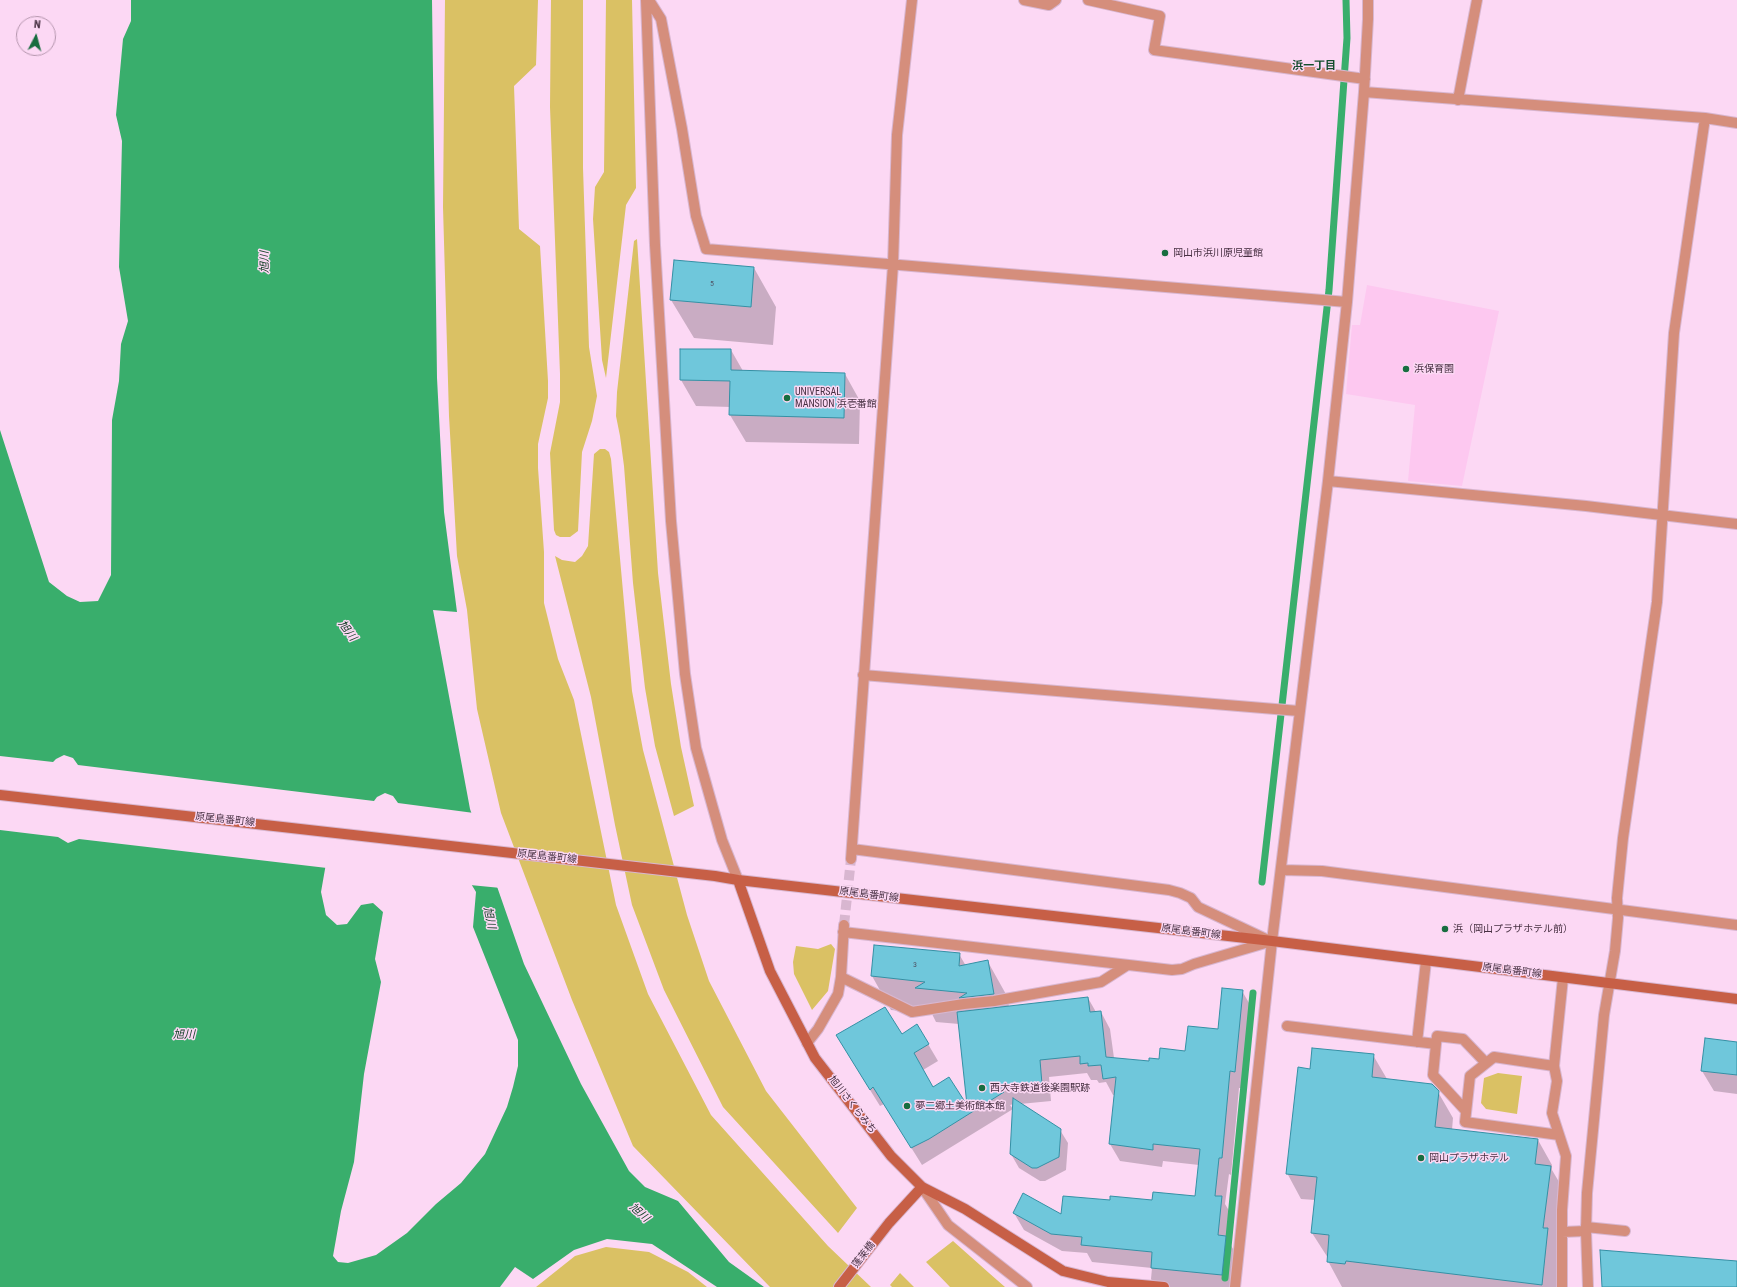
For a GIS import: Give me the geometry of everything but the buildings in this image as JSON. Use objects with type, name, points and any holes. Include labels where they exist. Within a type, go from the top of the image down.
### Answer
[{"type":"main road","name":"原尾島番町線","points":[[0,795],[1272,941],[1737,999]]},
{"type":"main road","name":"旭川さくらみち","points":[[738,880],[770,971],[815,1058],[892,1156],[922,1187]]},
{"type":"main road","name":"蓬莱橋","points":[[839,1287],[889,1223],[922,1187]]},
{"type":"main road","points":[[922,1187],[965,1209],[1063,1271],[1108,1282],[1164,1287]]},
{"type":"street","points":[[646,0],[655,252],[671,521],[685,674],[696,748],[722,840],[738,880]]},
{"type":"street","points":[[650,0],[661,19],[682,129],[696,216],[706,249],[1346,302]]},
{"type":"street","points":[[912,0],[897,135],[894,265],[851,854],[1169,890],[1191,898],[1198,907],[1272,941]]},
{"type":"street","points":[[1024,0],[1049,5],[1056,0]]},
{"type":"street","points":[[1088,0],[1160,16],[1154,50],[1365,79]]},
{"type":"street","points":[[1235,1287],[1272,941],[1328,481],[1346,302],[1364,92],[1368,0]]},
{"type":"street","points":[[1458,100],[1477,0]]},
{"type":"street","points":[[1364,92],[1705,118],[1737,123]]},
{"type":"street","points":[[1588,1287],[1586,1229],[1587,1193],[1604,1015],[1615,951],[1618,918],[1617,909],[1624,838],[1657,602],[1674,333],[1705,118]]},
{"type":"street","points":[[1328,481],[1663,515],[1737,524]]},
{"type":"street","points":[[863,675],[1300,711]]},
{"type":"street","points":[[1281,870],[1322,871],[1737,925]]},
{"type":"street","points":[[807,1043],[818,1029],[838,994],[844,928],[1161,970],[1182,970],[1194,964],[1272,941]]},
{"type":"street","points":[[1417,1042],[1426,961]]},
{"type":"street","points":[[840,977],[912,1012],[964,1004],[994,1002],[1101,982],[1126,966]]},
{"type":"street","points":[[1562,1287],[1562,1232],[1566,1156],[1552,1113],[1556,1081],[1554,1066],[1563,978]]},
{"type":"street","points":[[1287,1026],[1436,1044]]},
{"type":"street","points":[[1466,1111],[1433,1075],[1436,1036],[1463,1039],[1486,1063]]},
{"type":"street","points":[[1554,1066],[1494,1057],[1470,1076],[1465,1122],[1559,1135]]},
{"type":"street","name":"旭川さくらみち","points":[[922,1187],[948,1225],[1027,1287]]},
{"type":"street","points":[[1562,1232],[1586,1229],[1625,1231]]},
{"type":"shaded area","points":[[445,0],[538,0],[536,65],[514,86],[519,229],[540,246],[548,381],[548,398],[538,444],[538,468],[544,552],[544,603],[558,659],[574,700],[616,905],[648,994],[711,1115],[828,1246],[871,1287],[770,1287],[633,1146],[572,1000],[501,813],[477,709],[467,610],[457,556],[449,416],[443,207]]},
{"type":"shaded area","points":[[551,0],[583,0],[583,168],[589,347],[597,396],[592,421],[582,452],[578,531],[570,537],[560,537],[556,535],[554,530],[550,453],[560,402],[550,107]]},
{"type":"shaded area","points":[[606,0],[632,0],[636,188],[626,205],[606,378],[602,360],[593,219],[595,187],[604,172]]},
{"type":"shaded area","points":[[637,239],[658,573],[671,684],[681,747],[694,806],[674,816],[655,746],[645,688],[633,583],[624,466],[616,416],[617,392],[634,241]]},
{"type":"shaded area","points":[[1367,285],[1499,311],[1462,486],[1408,481],[1415,405],[1346,394],[1352,325],[1360,325]]},
{"type":"shaded area","points":[[600,449],[605,449],[609,452],[611,459],[632,691],[643,750],[687,915],[709,981],[766,1091],[857,1208],[838,1233],[723,1107],[664,990],[632,905],[615,825],[591,697],[555,556],[562,560],[575,562],[582,556],[588,546],[594,454]]},
{"type":"shaded area","points":[[831,944],[835,949],[828,991],[812,1010],[794,974],[793,962],[796,946],[818,949]]},
{"type":"shaded area","points":[[1498,1073],[1522,1076],[1517,1114],[1486,1109],[1481,1103],[1484,1078]]},
{"type":"shaded area","points":[[953,1241],[1005,1287],[950,1287],[926,1262]]},
{"type":"shaded area","points":[[606,1247],[649,1252],[688,1272],[707,1287],[536,1287],[575,1256]]},
{"type":"shaded area","points":[[900,1273],[914,1287],[892,1287],[890,1285]]},
{"type":"water","name":"旭川","points":[[131,0],[432,0],[437,378],[444,512],[457,612],[433,610],[470,809],[524,964],[581,1084],[629,1171],[645,1187],[678,1201],[729,1262],[764,1287],[717,1287],[652,1244],[607,1239],[574,1250],[533,1279],[515,1267],[500,1287],[0,1287],[0,430],[49,582],[67,596],[80,602],[98,601],[111,575],[112,420],[119,381],[121,344],[128,321],[119,267],[122,141],[116,115],[123,39],[131,21]],"holes":[[[333,844],[433,855],[461,867],[476,892],[473,927],[518,1040],[518,1066],[507,1107],[485,1154],[461,1183],[436,1204],[407,1233],[376,1255],[348,1263],[338,1262],[333,1256],[341,1211],[354,1162],[364,1074],[381,982],[375,959],[383,912],[373,903],[361,905],[347,924],[337,925],[326,915],[321,892],[328,852]]]},
{"type":"pier","points":[[64,755],[73,758],[78,765],[374,801],[377,797],[385,793],[393,796],[398,803],[474,813],[501,888],[470,885],[459,868],[433,857],[334,846],[330,853],[327,868],[79,839],[68,843],[58,837],[0,830],[0,756],[53,762]]},
{"type":"waterway","points":[[1262,882],[1329,290],[1347,38],[1346,0]]},
{"type":"waterway","points":[[1225,1278],[1253,993]]},
{"type":"tunnel","points":[[844,925],[851,859]]},
{"type":"place","name":"岡山市浜川原児童館","points":[[1165,253]]},
{"type":"place","name":"浜保育園","points":[[1406,369]]},
{"type":"place","name":"UNIVERSAL MANSION 浜壱番館","points":[[787,398]]},
{"type":"place","name":"浜（岡山プラザホテル前）","points":[[1445,929]]},
{"type":"place","name":"西大寺鉄道後楽園駅跡","points":[[982,1088]]},
{"type":"place","name":"夢二郷土美術館本館","points":[[907,1106]]},
{"type":"place","name":"岡山プラザホテル","points":[[1421,1158]]},
{"type":"district","name":"浜一丁目","points":[[1314,66]]}]
